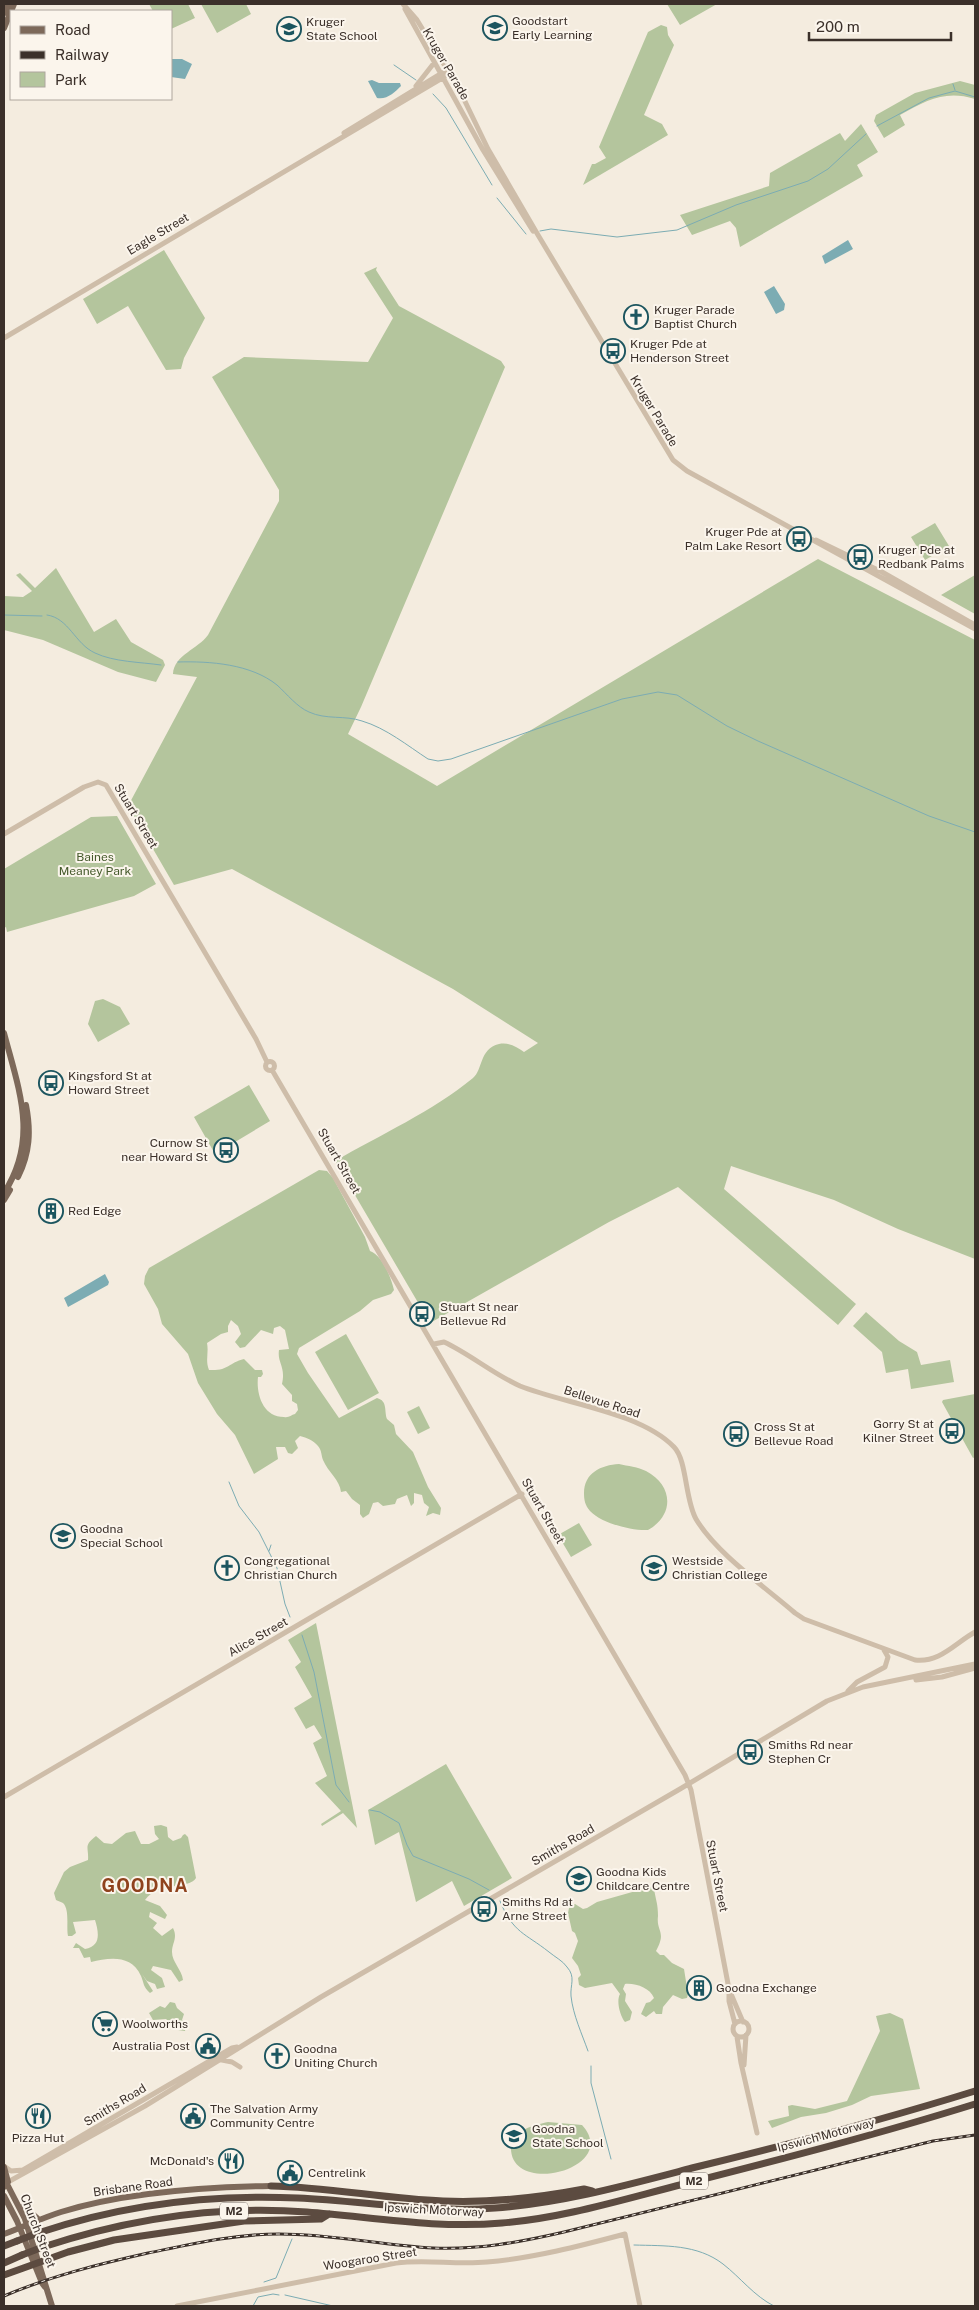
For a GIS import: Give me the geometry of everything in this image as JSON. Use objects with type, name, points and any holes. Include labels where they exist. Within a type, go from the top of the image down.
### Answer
[{"type":"highway","name":"Ipswich Motorway","points":[[4,2246],[38,2233],[100,2215],[156,2204],[199,2199],[276,2197],[472,2210],[540,2203],[598,2192],[808,2139],[975,2091]]},
{"type":"highway","name":"Ipswich Motorway","points":[[4,2263],[43,2247],[109,2228],[186,2214],[251,2210],[329,2214],[452,2225],[495,2224],[547,2217],[825,2148],[975,2104]]},
{"type":"highway","points":[[271,2186],[317,2188],[416,2200],[470,2202],[525,2199],[584,2189],[598,2192]]},
{"type":"highway","points":[[4,2276],[84,2247],[135,2237],[244,2221],[321,2219],[329,2214]]},
{"type":"main road","points":[[4,13],[8,4]]},
{"type":"main road","points":[[4,28],[10,14]]},
{"type":"main road","points":[[4,1033],[21,1095],[24,1129],[17,1169],[4,1193]]},
{"type":"main road","points":[[4,1200],[22,1170],[28,1147],[29,1120],[26,1103],[21,1095]]},
{"type":"main road","name":"Church Street","points":[[4,2166],[6,2184],[19,2207],[23,2227],[52,2306]]},
{"type":"main road","name":"Brisbane Road","points":[[4,2234],[61,2212],[137,2197],[215,2188],[271,2186]]},
{"type":"main road","name":"Church Street","points":[[4,2196],[23,2227]]},
{"type":"main road","points":[[19,2207],[26,2208],[39,2220]]},
{"type":"street","name":"Kruger Parade","points":[[403,4],[411,23],[503,184],[521,214],[538,236]]},
{"type":"street","name":"Kruger Parade","points":[[403,4],[417,20],[467,103],[488,149],[538,236],[673,460],[687,471],[975,629]]},
{"type":"street","points":[[413,91],[434,63]]},
{"type":"street","name":"Eagle Street","points":[[4,338],[448,72]]},
{"type":"street","name":"Eagle Street","points":[[323,147],[413,91],[442,76]]},
{"type":"street","name":"Kruger Parade","points":[[811,538],[882,572],[975,625]]},
{"type":"street","name":"Stuart Street","points":[[4,834],[84,787],[98,782],[106,785],[256,1039],[268,1062],[266,1068],[272,1070],[684,1771],[688,1783],[729,1989],[729,2002],[735,2024]]},
{"type":"street","name":"Bellevue Road","points":[[434,1344],[444,1342],[520,1386],[632,1422],[663,1438],[678,1453],[691,1508],[697,1520],[721,1548],[800,1616],[883,1648]]},
{"type":"street","name":"Alice Street","points":[[5,1795],[522,1494]]},
{"type":"street","points":[[883,1648],[916,1660],[931,1660],[975,1632]]},
{"type":"street","points":[[846,1693],[857,1682],[885,1667],[888,1656],[883,1648]]},
{"type":"street","name":"Smiths Road","points":[[906,1680],[975,1664]]},
{"type":"street","name":"Smiths Road","points":[[6,2184],[126,2117],[221,2060],[237,2047],[827,1701],[863,1687],[942,1676],[975,1668]]},
{"type":"street","name":"Stuart Street","points":[[729,1989],[743,2022]]},
{"type":"street","points":[[744,2074],[746,2035],[749,2028],[743,2022],[735,2024],[733,2030],[737,2037],[744,2074],[757,2133]]},
{"type":"street","points":[[737,2037],[746,2035]]},
{"type":"street","name":"Smiths Road","points":[[4,2166],[11,2171],[23,2170],[232,2048],[237,2047]]},
{"type":"street","points":[[221,2060],[232,2062],[240,2067]]},
{"type":"street","name":"Woogaroo Street","points":[[177,2306],[412,2261],[475,2263],[522,2258],[625,2234],[640,2306]]},
{"type":"green space","points":[[149,4],[188,4],[195,18],[172,29],[172,10],[152,10]]},
{"type":"green space","points":[[201,4],[246,4],[251,14],[217,33]]},
{"type":"green space","points":[[667,4],[717,4],[680,25]]},
{"type":"green space","points":[[661,25],[667,27],[668,35],[674,45],[644,115],[662,124],[668,135],[583,185],[592,164],[606,158],[599,147],[648,32]]},
{"type":"green space","points":[[960,81],[975,85],[975,99],[964,96],[945,96],[928,101],[900,115],[905,125],[884,138],[874,121],[876,115],[915,93]]},
{"type":"green space","points":[[861,124],[878,152],[857,165],[863,176],[740,247],[736,228],[730,221],[692,235],[680,215],[769,186],[770,173],[840,133],[845,141]]},
{"type":"green space","points":[[164,250],[205,318],[184,358],[181,369],[166,370],[128,306],[97,324],[83,299]]},
{"type":"green space","points":[[377,267],[376,270],[399,306],[501,361],[505,367],[348,734],[437,786],[818,559],[975,640],[975,1259],[898,1229],[834,1200],[731,1166],[724,1189],[856,1304],[838,1325],[678,1187],[609,1222],[430,1323],[335,1161],[424,1112],[457,1090],[473,1078],[488,1050],[493,1047],[499,1044],[509,1044],[524,1052],[538,1043],[453,989],[232,869],[174,885],[128,806],[197,677],[173,674],[174,667],[182,657],[208,635],[279,501],[279,490],[212,377],[244,357],[368,362],[393,318],[364,273]]},
{"type":"green space","points":[[935,523],[949,546],[925,560],[911,537]]},
{"type":"green space","points":[[56,568],[94,632],[116,619],[131,642],[163,660],[165,665],[156,682],[118,672],[43,640],[4,630],[4,596],[23,597],[32,591],[16,575],[20,573],[35,588]]},
{"type":"green space","points":[[975,575],[975,614],[941,595]]},
{"type":"green space","name":"Baines Meaney Park","points":[[117,816],[156,884],[134,896],[7,932],[6,927],[4,928],[4,869],[91,817]]},
{"type":"green space","points":[[103,999],[120,1007],[130,1024],[98,1042],[88,1024],[95,1001]]},
{"type":"green space","points":[[249,1085],[270,1121],[215,1154],[194,1117]]},
{"type":"green space","points":[[319,1170],[327,1171],[333,1178],[365,1237],[370,1251],[378,1257],[385,1267],[394,1290],[391,1294],[373,1300],[360,1311],[299,1348],[297,1354],[339,1418],[377,1398],[383,1401],[387,1419],[394,1425],[396,1434],[413,1452],[428,1487],[441,1508],[440,1515],[433,1513],[426,1516],[429,1507],[424,1503],[422,1495],[414,1493],[414,1503],[411,1506],[407,1495],[397,1499],[395,1504],[383,1506],[378,1502],[373,1503],[369,1514],[363,1518],[360,1514],[360,1505],[346,1491],[341,1492],[323,1460],[318,1446],[314,1442],[300,1436],[295,1441],[298,1448],[292,1454],[288,1453],[285,1447],[276,1447],[278,1459],[254,1474],[235,1435],[217,1414],[198,1383],[188,1354],[162,1324],[158,1309],[144,1284],[149,1268]],"holes":[[[231,1320],[238,1326],[241,1334],[235,1342],[240,1348],[245,1347],[261,1330],[273,1334],[274,1328],[280,1326],[285,1330],[289,1349],[279,1350],[283,1373],[282,1384],[292,1395],[292,1401],[297,1404],[298,1410],[295,1414],[287,1417],[277,1416],[266,1409],[258,1390],[258,1377],[261,1377],[263,1374],[262,1370],[255,1370],[244,1359],[225,1368],[209,1370],[207,1343],[228,1332]]]},
{"type":"green space","points":[[866,1312],[899,1341],[917,1352],[921,1365],[950,1360],[954,1382],[911,1389],[908,1369],[886,1373],[882,1352],[853,1326]]},
{"type":"green space","points":[[346,1334],[379,1393],[348,1410],[315,1352]]},
{"type":"green space","points":[[975,1394],[975,1457],[973,1458],[942,1402],[943,1400]]},
{"type":"green space","points":[[419,1406],[430,1428],[418,1434],[407,1412]]},
{"type":"green space","points":[[619,1464],[646,1471],[655,1477],[666,1492],[666,1508],[663,1516],[657,1524],[648,1530],[626,1528],[609,1523],[595,1515],[586,1505],[584,1496],[585,1486],[590,1475],[600,1468]]},
{"type":"green space","points":[[579,1523],[592,1545],[571,1557],[558,1535]]},
{"type":"green space","points":[[316,1623],[357,1828],[343,1813],[322,1826],[321,1824],[341,1811],[315,1783],[327,1776],[313,1743],[322,1738],[314,1725],[306,1729],[294,1708],[312,1697],[295,1667],[301,1662],[288,1640]]},
{"type":"green space","points":[[446,1764],[512,1878],[464,1906],[452,1881],[416,1902],[399,1832],[375,1845],[368,1810]]},
{"type":"green space","points":[[161,1825],[167,1827],[168,1837],[173,1841],[185,1834],[188,1837],[196,1878],[187,1884],[158,1890],[145,1900],[160,1906],[167,1915],[165,1919],[150,1912],[149,1917],[157,1923],[153,1928],[162,1936],[173,1928],[175,1935],[172,1956],[183,1980],[179,1982],[171,1970],[153,1966],[151,1970],[162,1978],[165,1987],[157,1989],[155,1984],[147,1981],[142,1974],[153,1991],[150,1993],[145,1987],[137,1969],[132,1964],[119,1959],[91,1962],[90,1957],[84,1958],[79,1948],[73,1948],[76,1943],[85,1949],[94,1945],[98,1938],[95,1920],[73,1922],[76,1933],[68,1936],[65,1906],[56,1900],[54,1893],[64,1872],[70,1867],[88,1860],[88,1845],[96,1836],[104,1843],[112,1844],[126,1833],[135,1831],[141,1844],[149,1844],[159,1839],[155,1834],[154,1826]]},
{"type":"green space","points":[[650,1887],[654,1889],[661,1935],[656,1951],[684,1969],[688,1994],[687,1998],[682,1999],[673,1995],[663,2007],[662,2014],[656,2014],[654,2011],[646,2017],[641,2014],[646,2003],[654,1998],[652,1994],[634,1984],[625,1984],[623,1989],[626,1994],[625,2001],[632,2012],[630,2020],[625,2022],[619,2008],[618,2000],[620,1994],[612,1983],[585,1988],[579,1985],[578,1978],[581,1975],[578,1966],[572,1958],[578,1941],[575,1933],[572,1931],[568,1913],[569,1908],[575,1904],[583,1909],[597,1902]]},
{"type":"green space","points":[[170,2002],[175,2003],[177,2008],[184,2014],[182,2020],[186,2025],[185,2031],[178,2030],[166,2019],[153,2020],[149,2013],[160,2006],[165,2008]]},
{"type":"green space","points":[[890,2013],[903,2019],[920,2089],[871,2096],[852,2105],[826,2113],[801,2117],[772,2128],[768,2121],[789,2116],[788,2106],[815,2109],[847,2101],[880,2031],[876,2016]]},
{"type":"green space","points":[[548,2122],[582,2125],[590,2141],[587,2154],[576,2165],[560,2172],[543,2174],[526,2171],[515,2162],[511,2146],[512,2140],[525,2129]]},
{"type":"water","points":[[172,59],[182,59],[192,64],[185,79],[172,77]]},
{"type":"water","points":[[372,80],[379,83],[400,83],[401,86],[387,97],[377,98],[368,81]]},
{"type":"water","points":[[848,240],[853,249],[825,264],[822,256]]},
{"type":"water","points":[[774,286],[785,304],[784,310],[776,314],[764,292]]},
{"type":"water","points":[[105,1274],[109,1282],[108,1285],[68,1307],[64,1298]]},
{"type":"waterway","points":[[394,65],[416,80]]},
{"type":"waterway","points":[[953,84],[955,90]]},
{"type":"waterway","points":[[877,126],[929,98],[955,91],[975,97]]},
{"type":"waterway","points":[[433,94],[446,108],[492,185]]},
{"type":"waterway","points":[[540,231],[551,229],[617,237],[677,230],[736,205],[808,181],[828,169],[866,134]]},
{"type":"waterway","points":[[497,198],[526,234]]},
{"type":"waterway","points":[[4,615],[42,616]]},
{"type":"waterway","points":[[47,615],[61,621],[82,644],[95,653],[119,660],[161,665]]},
{"type":"waterway","points":[[178,662],[217,663],[255,672],[277,685],[296,704],[309,712],[322,716],[356,719],[371,724],[428,759],[438,761],[451,759],[622,699],[658,692],[677,695],[727,726],[758,741],[929,816],[975,832]]},
{"type":"waterway","points":[[229,1482],[239,1506],[259,1532],[277,1568],[290,1617]]},
{"type":"waterway","points":[[269,1551],[271,1545]]},
{"type":"waterway","points":[[302,1635],[314,1672],[336,1785],[349,1802]]},
{"type":"waterway","points":[[370,1810],[380,1812],[399,1823],[413,1856],[469,1879],[489,1890]]},
{"type":"waterway","points":[[500,1901],[515,1926],[561,1961],[570,1971],[572,1978],[571,1996],[574,2010],[588,2051]]},
{"type":"waterway","points":[[591,2066],[591,2083],[611,2159]]},
{"type":"waterway","points":[[264,2282],[276,2278],[292,2239]]},
{"type":"waterway","points":[[634,2245],[680,2247],[692,2249],[713,2257],[730,2269],[754,2292],[774,2306]]},
{"type":"waterway","points":[[253,2306],[258,2297],[273,2294],[279,2295]]},
{"type":"waterway","points":[[285,2295],[333,2306]]},
{"type":"railway","points":[[4,2296],[75,2271],[148,2253],[197,2243],[263,2234],[298,2234],[433,2248],[466,2248],[516,2242],[564,2232],[933,2141],[975,2135]]},
{"type":"place","name":"Goodstart Early Learning","points":[[495,28]]},
{"type":"place","name":"Kruger State School","points":[[289,29]]},
{"type":"place","name":"Kruger Parade Baptist Church","points":[[636,317]]},
{"type":"place","name":"Kruger Pde at Henderson Street","points":[[613,351]]},
{"type":"place","name":"Kruger Pde at Palm Lake Resort","points":[[799,539]]},
{"type":"place","name":"Kruger Pde at Redbank Palms","points":[[860,557]]},
{"type":"place","name":"Kingsford St at Howard Street","points":[[51,1083]]},
{"type":"place","name":"Curnow St near Howard St","points":[[226,1150]]},
{"type":"place","name":"Red Edge","points":[[51,1211]]},
{"type":"place","name":"Stuart St near Bellevue Rd","points":[[422,1314]]},
{"type":"place","name":"Gorry St at Kilner Street","points":[[952,1431]]},
{"type":"place","name":"Cross St at Bellevue Road","points":[[736,1434]]},
{"type":"place","name":"Goodna Special School","points":[[63,1536]]},
{"type":"place","name":"Congregational Christian Church","points":[[227,1568]]},
{"type":"place","name":"Westside Christian College","points":[[654,1568]]},
{"type":"place","name":"Smiths Rd near Stephen Cr","points":[[750,1752]]},
{"type":"place","name":"Goodna Kids Childcare Centre","points":[[579,1879]]},
{"type":"place","name":"Smiths Rd at Arne Street","points":[[484,1909]]},
{"type":"place","name":"Goodna Exchange","points":[[699,1988]]},
{"type":"place","name":"Woolworths","points":[[105,2024]]},
{"type":"place","name":"Australia Post","points":[[208,2046]]},
{"type":"place","name":"Goodna Uniting Church","points":[[277,2056]]},
{"type":"place","name":"Pizza Hut","points":[[38,2116]]},
{"type":"place","name":"The Salvation Army Community Centre","points":[[193,2116]]},
{"type":"place","name":"Goodna State School","points":[[514,2136]]},
{"type":"place","name":"McDonald's","points":[[231,2161]]},
{"type":"place","name":"Centrelink","points":[[290,2173]]},
{"type":"district","name":"GOODNA","points":[[145,1886]]}]
